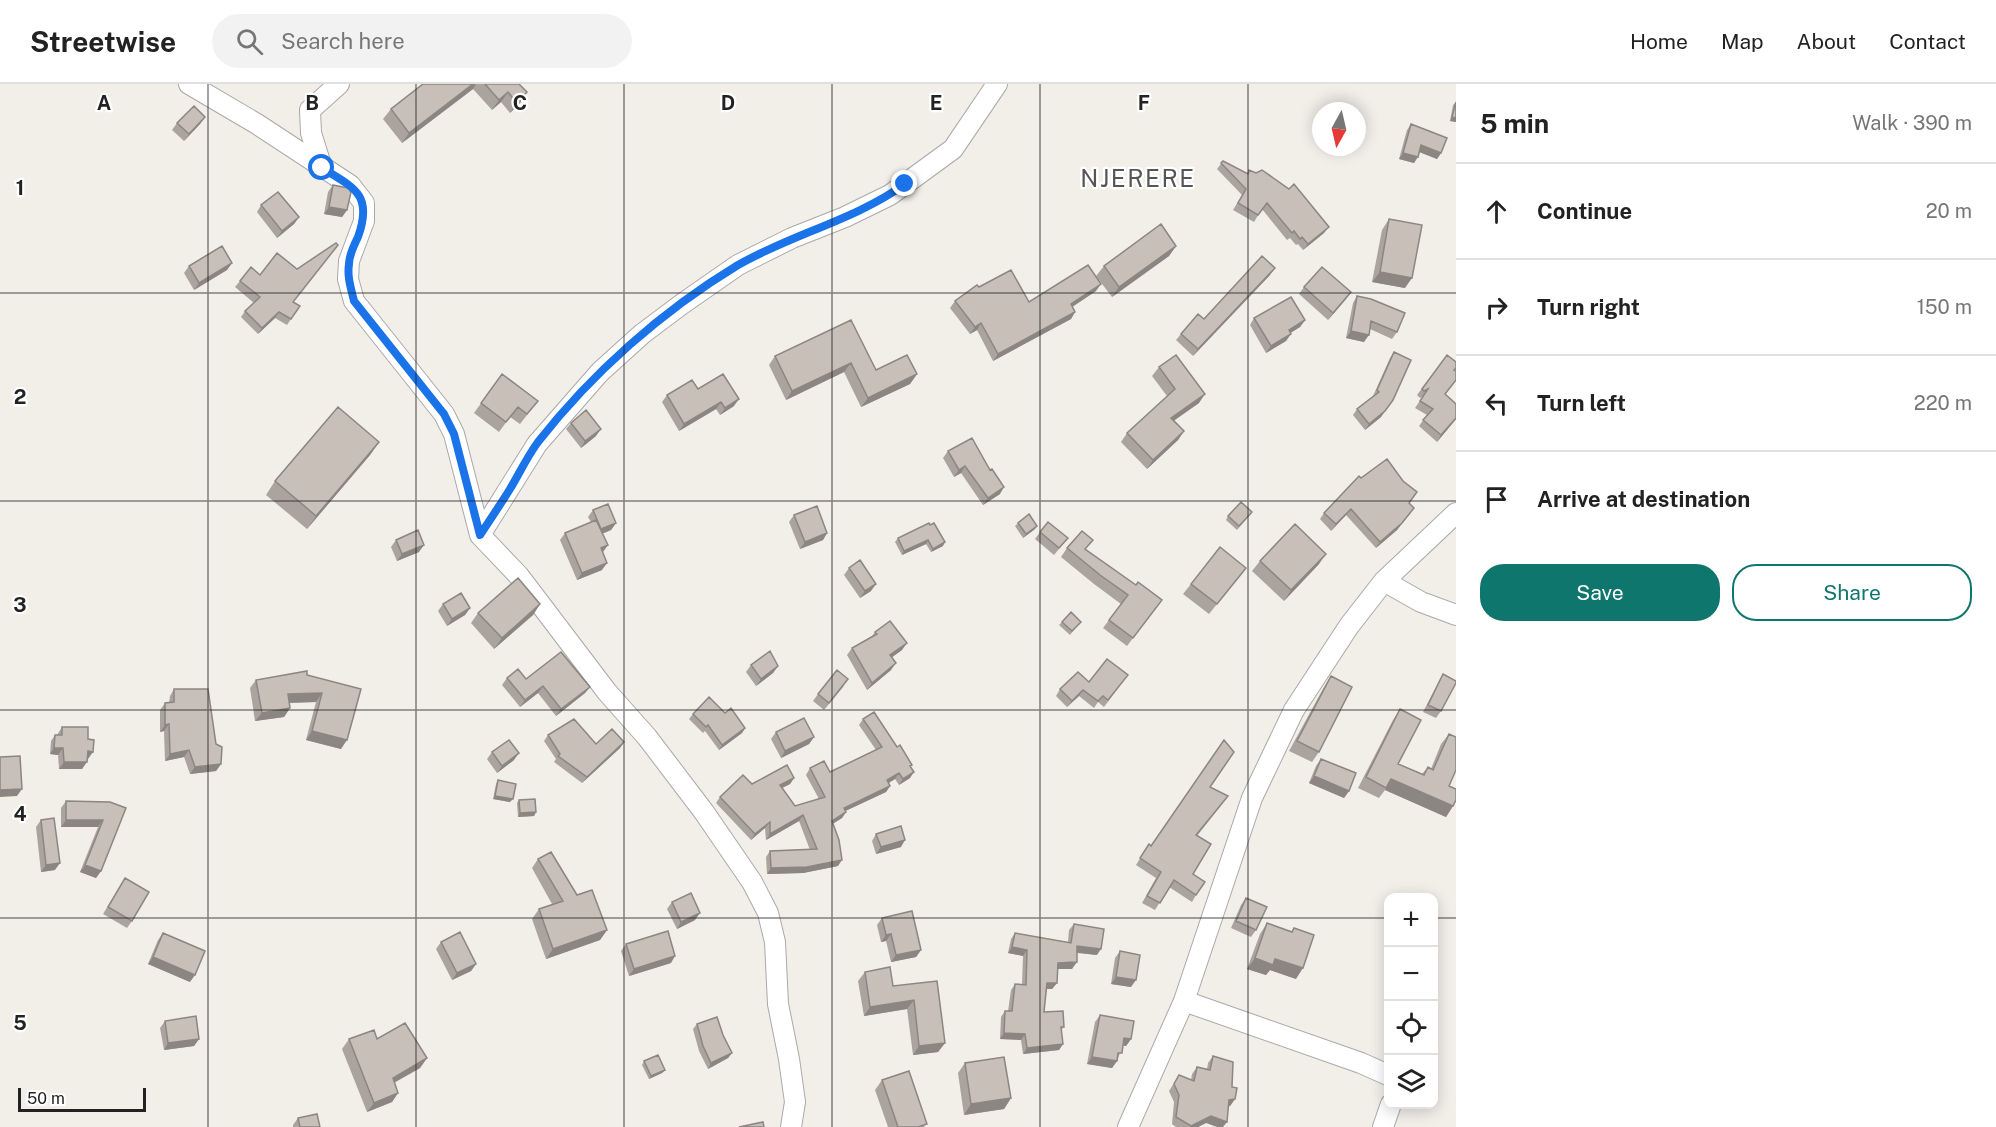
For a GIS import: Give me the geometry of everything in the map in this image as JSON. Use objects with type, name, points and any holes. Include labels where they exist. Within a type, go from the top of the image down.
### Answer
[{"type":"street","points":[[189,84],[257,124],[350,185],[364,203],[363,220],[349,261],[348,279],[354,301],[444,414],[454,434],[480,535],[519,576],[607,692],[646,737],[704,812],[752,882],[768,914],[775,942],[778,1004],[795,1102],[791,1127]]},
{"type":"street","points":[[322,168],[311,133],[310,110],[339,84]]},
{"type":"street","points":[[480,535],[537,444],[600,372],[642,334],[738,265],[792,238],[845,217],[890,195],[953,150],[997,84]]},
{"type":"street","points":[[1128,1127],[1184,1001],[1252,798],[1294,710],[1349,626],[1384,581],[1456,513]]},
{"type":"street","points":[[1384,581],[1421,602],[1456,615]]},
{"type":"street","points":[[1184,1001],[1384,1073]]},
{"type":"street","points":[[1383,1127],[1389,1109]]},
{"type":"building","points":[[423,84],[473,84],[409,133],[391,109]]},
{"type":"building","points":[[485,84],[519,84],[527,92],[517,103],[508,92],[499,100]]},
{"type":"building","points":[[1456,102],[1456,118],[1452,117]]},
{"type":"building","points":[[194,106],[205,117],[189,134],[177,123]]},
{"type":"building","points":[[1411,124],[1447,138],[1441,153],[1421,145],[1418,157],[1403,153]]},
{"type":"building","points":[[1223,161],[1248,174],[1249,170],[1256,173],[1262,170],[1289,189],[1294,184],[1329,227],[1308,244],[1294,231],[1292,233],[1267,203],[1258,215],[1238,203],[1246,189],[1221,163]]},
{"type":"building","points":[[333,185],[348,188],[351,192],[347,210],[329,207]]},
{"type":"building","points":[[278,192],[299,217],[282,231],[261,205]]},
{"type":"building","points":[[1389,219],[1422,225],[1412,278],[1380,272]]},
{"type":"building","points":[[1161,224],[1176,246],[1119,287],[1104,266]]},
{"type":"building","points":[[336,243],[338,245],[293,302],[300,306],[291,319],[279,312],[262,328],[245,311],[260,297],[240,281],[251,267],[260,275],[277,253],[297,269]]},
{"type":"building","points":[[222,246],[232,263],[199,283],[189,266]]},
{"type":"building","points":[[1262,256],[1275,268],[1198,349],[1181,334],[1198,314],[1204,319]]},
{"type":"building","points":[[1088,265],[1101,284],[1071,304],[1075,312],[998,354],[981,323],[975,327],[955,301],[977,285],[979,287],[1011,270],[1029,302]]},
{"type":"building","points":[[1322,267],[1351,292],[1333,313],[1304,287]]},
{"type":"building","points":[[1357,296],[1371,299],[1405,313],[1397,332],[1371,321],[1369,335],[1351,331]]},
{"type":"building","points":[[1291,297],[1305,320],[1289,330],[1291,334],[1271,346],[1254,318]]},
{"type":"building","points":[[851,320],[876,370],[907,355],[917,374],[868,398],[851,363],[792,391],[775,356]]},
{"type":"building","points":[[1394,352],[1411,360],[1393,400],[1385,411],[1369,424],[1357,409],[1379,392],[1377,390]]},
{"type":"building","points":[[1176,355],[1205,394],[1171,418],[1184,431],[1153,460],[1127,433],[1175,389],[1159,367]]},
{"type":"building","points":[[1447,355],[1456,362],[1454,370],[1456,380],[1445,394],[1456,404],[1456,418],[1441,435],[1423,420],[1433,409],[1420,401],[1428,389],[1424,391],[1422,389]]},
{"type":"building","points":[[502,374],[538,401],[527,414],[518,407],[506,422],[481,403]]},
{"type":"building","points":[[723,374],[739,399],[725,408],[721,402],[684,424],[667,395],[692,380],[698,389]]},
{"type":"building","points":[[338,407],[379,442],[316,516],[275,481]]},
{"type":"building","points":[[586,410],[601,429],[585,441],[571,423]]},
{"type":"building","points":[[972,438],[990,470],[992,469],[1004,487],[988,498],[965,466],[959,470],[948,451]]},
{"type":"building","points":[[1387,459],[1403,481],[1417,492],[1409,503],[1414,508],[1402,523],[1380,542],[1351,509],[1336,524],[1324,513],[1359,476],[1361,478]]},
{"type":"building","points":[[1241,502],[1252,512],[1239,526],[1228,516]]},
{"type":"building","points":[[608,504],[616,523],[601,529],[593,510]]},
{"type":"building","points":[[817,506],[827,533],[805,542],[794,515]]},
{"type":"building","points":[[1029,514],[1037,526],[1026,534],[1018,523]]},
{"type":"building","points":[[596,520],[608,545],[601,548],[607,563],[582,573],[565,533]]},
{"type":"building","points":[[1048,522],[1068,538],[1059,548],[1040,532]]},
{"type":"building","points":[[929,523],[930,525],[934,523],[945,542],[933,549],[928,540],[904,551],[898,538]]},
{"type":"building","points":[[1295,524],[1326,554],[1291,590],[1260,561]]},
{"type":"building","points":[[418,530],[424,545],[402,554],[396,540]]},
{"type":"building","points":[[1082,531],[1093,540],[1085,549],[1136,585],[1138,582],[1162,600],[1133,638],[1109,620],[1128,595],[1067,548]]},
{"type":"building","points":[[1220,547],[1246,568],[1217,604],[1191,584]]},
{"type":"building","points":[[860,560],[876,584],[865,591],[849,568]]},
{"type":"building","points":[[518,578],[540,604],[502,638],[478,613]]},
{"type":"building","points":[[461,593],[470,608],[452,619],[443,604]]},
{"type":"building","points":[[1071,612],[1081,622],[1072,631],[1062,622]]},
{"type":"building","points":[[890,621],[907,643],[890,655],[896,663],[872,683],[852,648],[877,634],[875,632]]},
{"type":"building","points":[[770,651],[778,666],[761,679],[751,665]]},
{"type":"building","points":[[561,652],[590,687],[561,709],[543,686],[525,700],[507,678],[518,669],[526,679]]},
{"type":"building","points":[[1107,659],[1128,675],[1108,700],[1103,696],[1098,701],[1083,690],[1072,701],[1060,689],[1078,672],[1089,682]]},
{"type":"building","points":[[837,670],[848,679],[829,703],[818,694]]},
{"type":"building","points":[[307,671],[307,675],[361,689],[347,740],[312,731],[322,693],[288,694],[290,708],[262,713],[256,680]]},
{"type":"building","points":[[1443,674],[1456,683],[1441,711],[1428,705]]},
{"type":"building","points":[[1331,676],[1352,687],[1319,752],[1297,741]]},
{"type":"building","points":[[174,689],[208,689],[216,744],[222,747],[221,764],[195,767],[189,750],[170,754],[169,724],[165,725],[165,703],[174,702]]},
{"type":"building","points":[[709,697],[725,713],[731,708],[745,728],[722,745],[708,725],[706,727],[693,714]]},
{"type":"building","points":[[1400,709],[1421,720],[1398,764],[1424,775],[1428,767],[1433,770],[1449,734],[1456,737],[1456,770],[1449,786],[1456,789],[1456,800],[1453,806],[1391,779],[1386,788],[1366,777]]},
{"type":"building","points":[[874,712],[897,747],[900,745],[914,772],[903,779],[899,773],[887,780],[890,786],[844,808],[846,812],[832,821],[839,840],[842,860],[807,867],[771,868],[770,851],[817,849],[803,815],[770,834],[770,822],[755,834],[720,797],[743,775],[752,784],[787,765],[794,778],[780,785],[795,806],[825,797],[810,768],[824,761],[830,772],[882,747],[863,719]]},
{"type":"building","points":[[804,718],[814,737],[785,751],[776,732]]},
{"type":"building","points":[[574,719],[596,744],[612,729],[624,742],[587,777],[558,756],[560,754],[548,735]]},
{"type":"building","points":[[62,727],[88,727],[88,739],[94,740],[93,752],[88,751],[87,762],[64,762],[63,748],[54,748],[55,735],[62,735]]},
{"type":"building","points":[[509,740],[519,753],[502,766],[492,752]]},
{"type":"building","points":[[1224,740],[1234,752],[1210,787],[1228,796],[1196,835],[1211,844],[1193,874],[1205,882],[1196,895],[1174,880],[1160,903],[1147,896],[1161,872],[1140,858],[1149,844],[1151,846]]},
{"type":"building","points":[[20,756],[22,789],[0,790],[0,757]]},
{"type":"building","points":[[1321,759],[1356,773],[1349,791],[1314,776]]},
{"type":"building","points":[[498,780],[516,784],[513,799],[495,796]]},
{"type":"building","points":[[535,799],[536,812],[520,813],[519,800]]},
{"type":"building","points":[[66,801],[110,802],[126,808],[101,871],[85,865],[103,820],[66,820]]},
{"type":"building","points":[[54,818],[60,863],[46,865],[41,820]]},
{"type":"building","points":[[901,826],[905,840],[881,847],[876,834]]},
{"type":"building","points":[[551,852],[577,895],[592,890],[607,930],[553,949],[539,909],[563,901],[538,859]]},
{"type":"building","points":[[125,878],[149,892],[132,921],[108,907]]},
{"type":"building","points":[[691,893],[700,913],[681,922],[672,902]]},
{"type":"building","points":[[1246,898],[1267,907],[1256,930],[1236,921]]},
{"type":"building","points":[[912,911],[921,950],[896,955],[891,934],[886,935],[882,918]]},
{"type":"building","points":[[1267,923],[1292,932],[1294,928],[1314,935],[1303,968],[1275,959],[1273,965],[1255,958]]},
{"type":"building","points":[[1074,924],[1104,929],[1101,949],[1077,946],[1077,962],[1058,963],[1057,983],[1047,983],[1044,1012],[1063,1011],[1064,1027],[1061,1027],[1063,1044],[1027,1048],[1025,1034],[1004,1033],[1005,1011],[1012,1011],[1015,984],[1026,985],[1027,950],[1012,947],[1015,933],[1071,943]]},
{"type":"building","points":[[668,931],[675,956],[634,969],[626,944]]},
{"type":"building","points":[[460,932],[476,964],[457,973],[441,942]]},
{"type":"building","points":[[163,933],[205,951],[195,975],[153,957]]},
{"type":"building","points":[[1120,951],[1140,955],[1136,980],[1116,977]]},
{"type":"building","points":[[890,967],[893,986],[937,981],[945,1043],[919,1046],[914,1000],[870,1007],[865,972]]},
{"type":"building","points":[[1100,1015],[1134,1021],[1131,1039],[1124,1038],[1122,1053],[1118,1053],[1117,1061],[1092,1057]]},
{"type":"building","points":[[196,1016],[199,1039],[168,1043],[165,1021]]},
{"type":"building","points":[[717,1017],[732,1053],[711,1063],[697,1024]]},
{"type":"building","points":[[405,1023],[427,1058],[393,1078],[398,1093],[374,1103],[349,1039],[374,1030],[377,1039]]},
{"type":"building","points":[[658,1055],[665,1070],[651,1076],[644,1061]]},
{"type":"building","points":[[1213,1056],[1233,1062],[1232,1087],[1237,1088],[1235,1099],[1229,1100],[1227,1122],[1211,1116],[1191,1126],[1176,1117],[1179,1095],[1174,1084],[1179,1075],[1194,1081],[1197,1067],[1210,1070]]},
{"type":"building","points":[[1004,1057],[1011,1098],[971,1104],[965,1063]]},
{"type":"building","points":[[909,1071],[927,1124],[918,1127],[898,1127],[882,1080]]},
{"type":"building","points":[[317,1114],[320,1127],[300,1127],[298,1118]]},
{"type":"building","points":[[763,1122],[764,1127],[739,1127]]},
{"type":"district","name":"NJERERE","points":[[1138,178]]},
{"type":"route","points":[[322,168],[350,185],[364,203],[363,220],[349,261],[348,279],[354,301],[444,414],[454,434],[480,535],[537,444],[600,372],[642,334],[738,265],[792,238],[845,217],[890,195],[905,184]]}]
